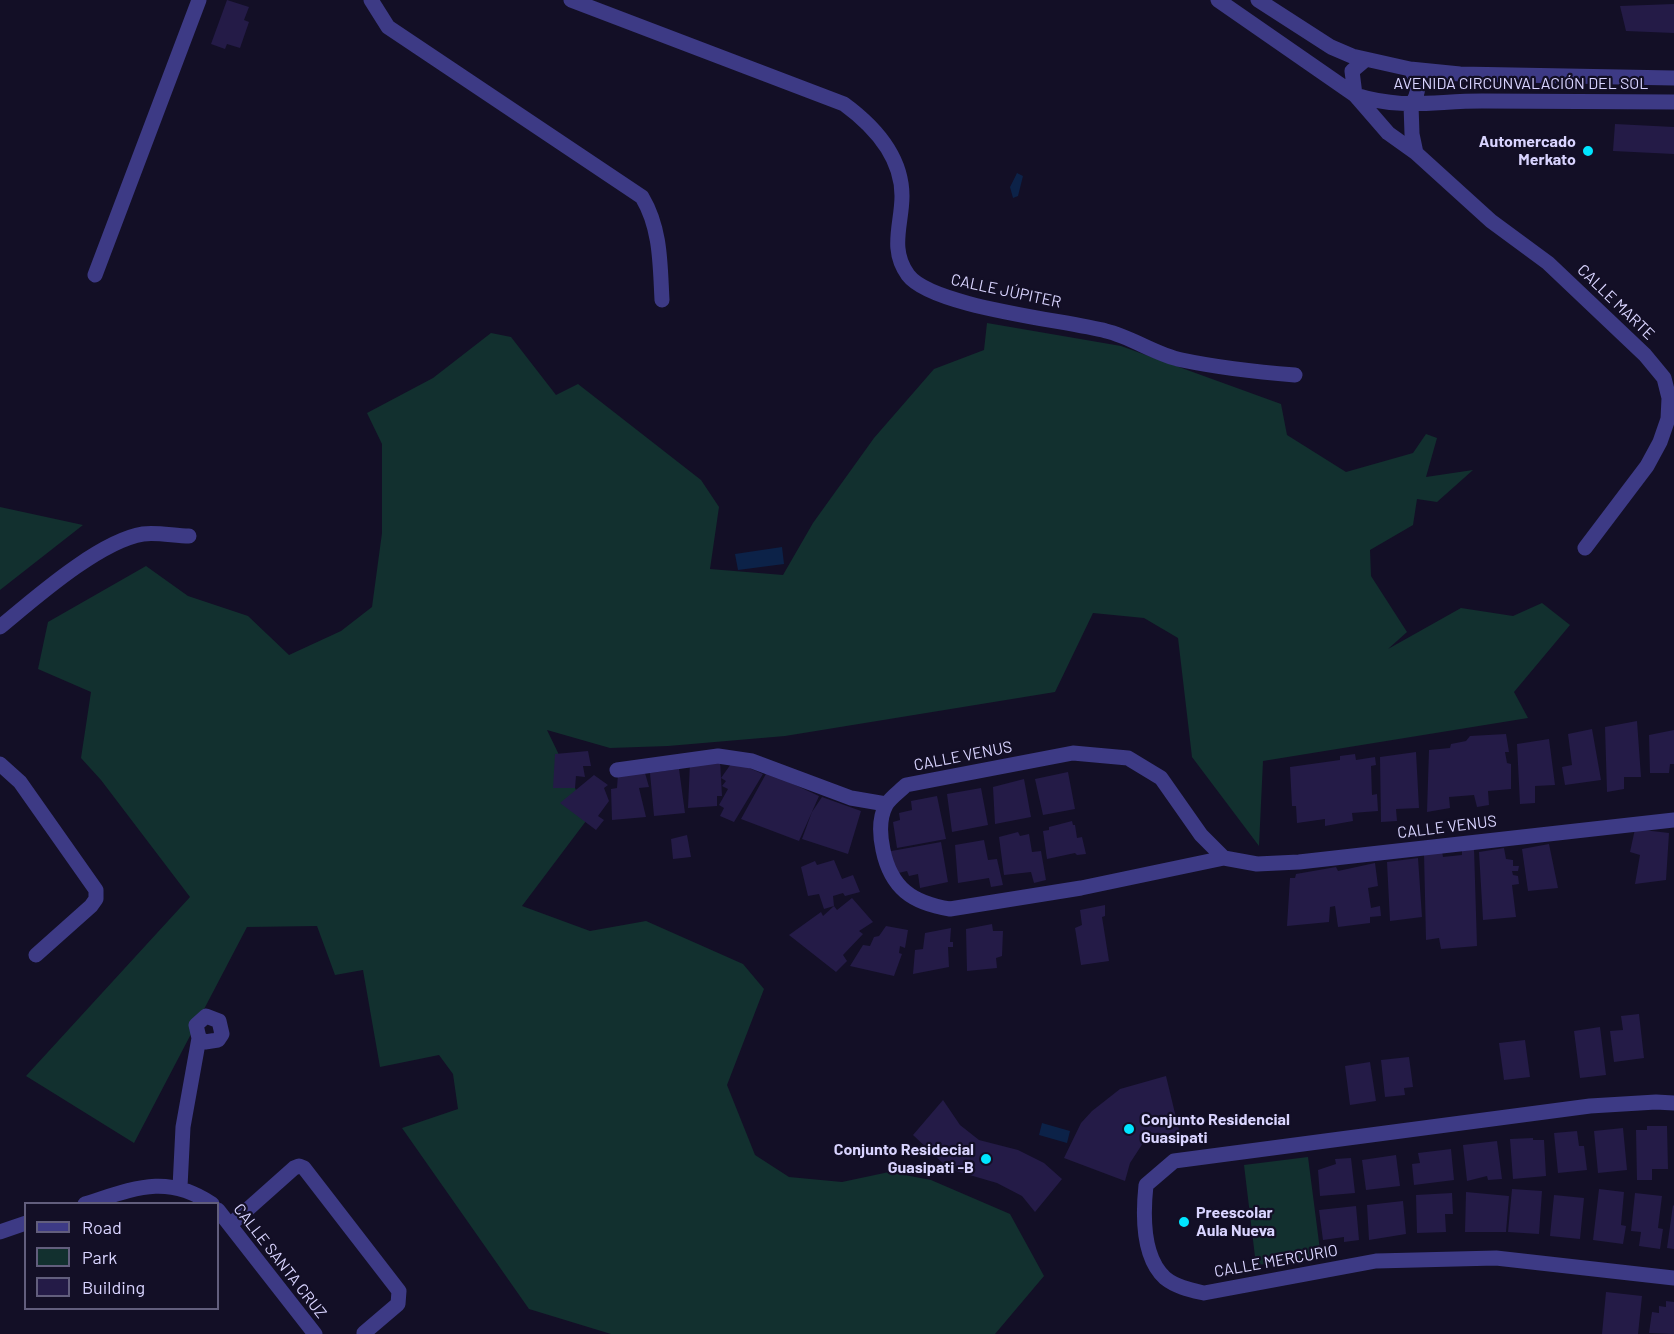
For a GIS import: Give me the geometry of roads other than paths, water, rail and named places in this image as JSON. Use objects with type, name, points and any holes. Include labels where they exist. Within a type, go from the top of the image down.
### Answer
[{"type":"street","points":[[95,275],[199,0]]},
{"type":"street","points":[[371,0],[388,27],[642,197],[653,216],[657,232],[662,300]]},
{"type":"street","name":"CALLE JÚPITER","points":[[571,0],[844,104],[867,121],[880,135],[898,172],[902,195],[896,242],[908,275],[922,288],[956,300],[1109,332],[1179,360],[1246,372],[1295,375]]},
{"type":"street","name":"AVENIDA CIRCUNVALACIÓN DEL SOL","points":[[1218,0],[1355,95],[1377,101],[1411,105],[1461,101],[1674,102]]},
{"type":"street","name":"AVENIDA CIRCUNVALACIÓN DEL SOL","points":[[1258,0],[1331,47],[1365,60],[1410,69],[1460,74],[1674,78]]},
{"type":"street","points":[[1355,95],[1352,70],[1365,60]]},
{"type":"street","points":[[1410,69],[1416,77],[1418,88],[1417,96],[1411,105],[1412,134],[1416,153]]},
{"type":"street","name":"CALLE MARTE","points":[[1355,95],[1388,133],[1416,153],[1491,221],[1548,263],[1646,355],[1664,378],[1669,398],[1668,419],[1660,442],[1647,466],[1584,548]]},
{"type":"street","points":[[0,627],[45,588],[93,556],[117,544],[142,534],[189,536]]},
{"type":"street","name":"CALLE VENUS","points":[[1224,858],[1202,835],[1161,778],[1128,758],[1108,754],[1073,753],[906,785],[886,804],[880,838],[889,876],[916,899],[933,906],[950,909],[1069,890],[1224,858],[1257,864],[1299,862],[1674,820]]},
{"type":"street","points":[[617,770],[718,756],[752,761],[850,798],[886,804]]},
{"type":"street","points":[[0,764],[20,782],[96,890],[96,899],[91,906],[36,955]]},
{"type":"street","points":[[180,1187],[183,1127],[199,1038]]},
{"type":"street","name":"CALLE MERCURIO","points":[[1674,1103],[1590,1106],[1174,1161],[1146,1185],[1144,1201],[1149,1247],[1165,1277],[1182,1287],[1204,1293],[1376,1261],[1496,1258],[1674,1278]]},
{"type":"street","points":[[230,1224],[294,1168],[299,1166],[304,1168],[399,1291],[398,1305],[364,1333]]},
{"type":"street","name":"CALLE SANTA CRUZ","points":[[88,1202],[158,1184],[180,1187],[210,1202]]},
{"type":"street","name":"CALLE SANTA CRUZ","points":[[219,1211],[315,1334]]},
{"type":"street","points":[[0,1232],[24,1224]]},
{"type":"water","points":[[1017,173],[1023,176],[1018,196],[1013,198],[1010,187]]},
{"type":"water","points":[[782,547],[784,564],[738,570],[735,554]]},
{"type":"water","points":[[1042,1123],[1070,1131],[1067,1143],[1039,1135]]},
{"type":"place","name":"Automercado Merkato","points":[[1588,151]]},
{"type":"place","name":"Conjunto Residencial Guasipati","points":[[1129,1129]]},
{"type":"place","name":"Conjunto Residecial Guasipati -B","points":[[986,1159]]},
{"type":"place","name":"Preescolar Aula Nueva","points":[[1184,1222]]}]
